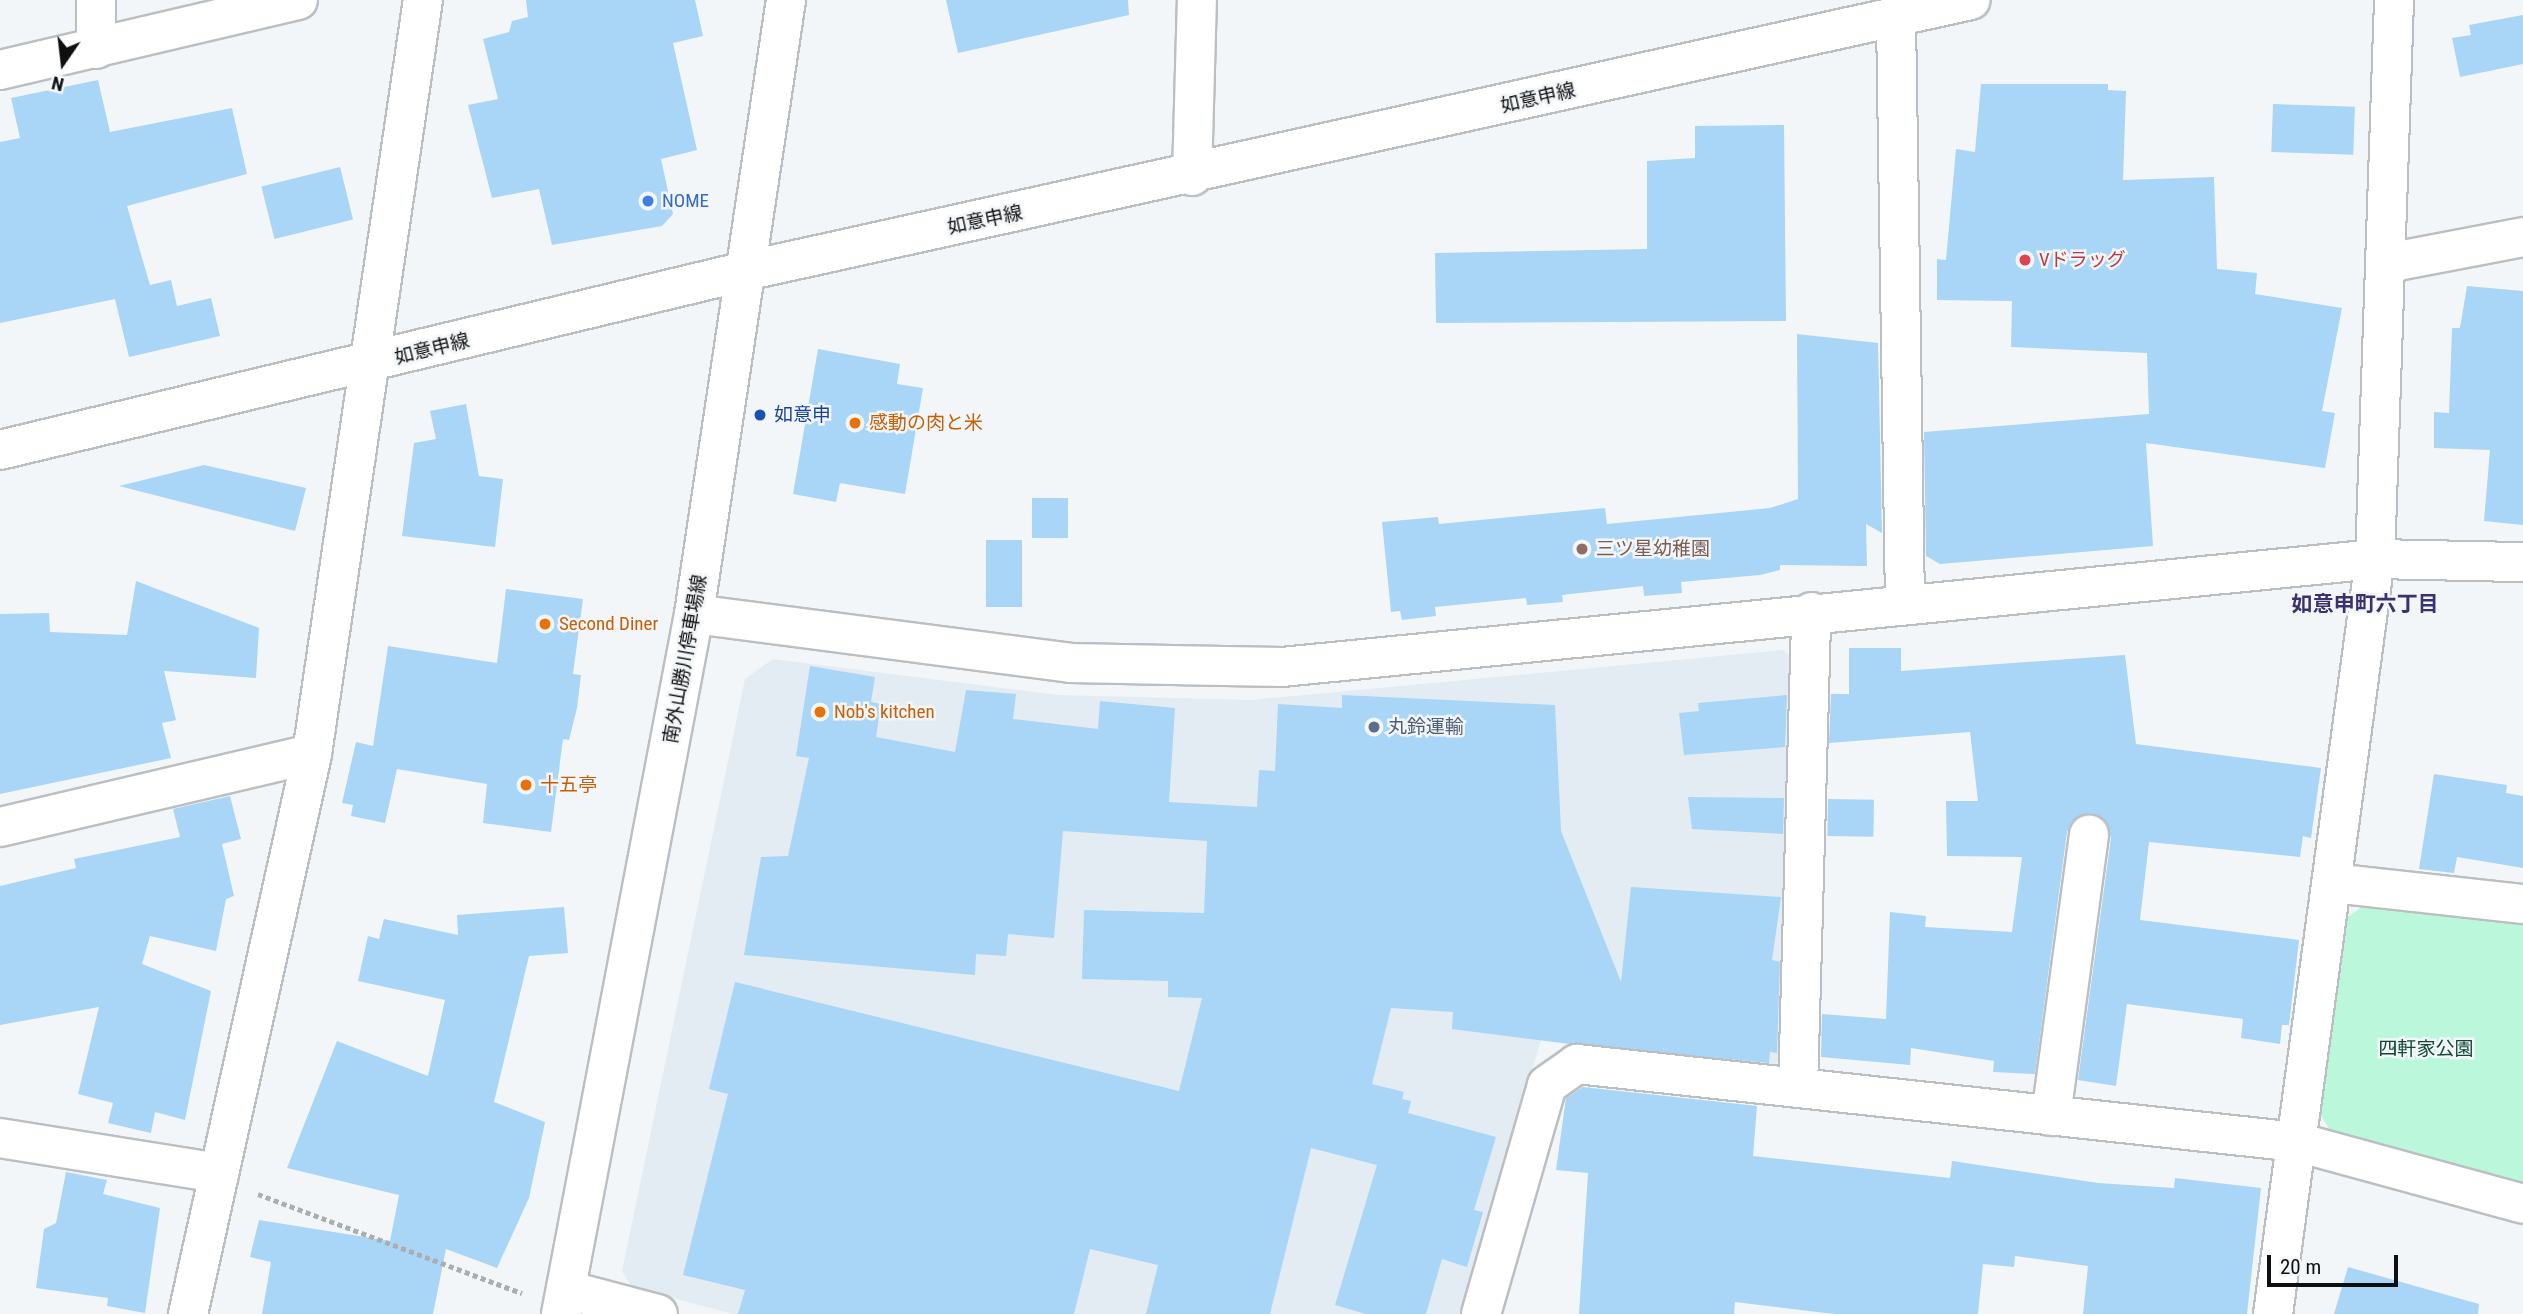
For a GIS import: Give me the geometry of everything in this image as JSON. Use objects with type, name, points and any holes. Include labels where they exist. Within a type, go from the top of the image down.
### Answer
[{"type":"street","points":[[96,0],[96,49]]},
{"type":"street","points":[[0,70],[298,0]]},
{"type":"street","points":[[188,1314],[235,1182],[312,754],[375,363],[423,0]]},
{"type":"street","name":"南外山勝川停車場線","points":[[564,1302],[694,614],[750,270],[786,0]]},
{"type":"street","points":[[1192,176],[1197,0]]},
{"type":"street","name":"如意申線","points":[[0,450],[375,363],[750,270],[1192,176],[1972,0]]},
{"type":"street","points":[[2273,1314],[2375,559],[2388,263],[2394,0]]},
{"type":"street","points":[[1896,18],[1905,601]]},
{"type":"street","points":[[2388,263],[2523,237]]},
{"type":"street","points":[[694,614],[1071,663],[1282,667],[1905,601],[2375,559],[2523,562]]},
{"type":"street","points":[[1798,1088],[1811,612]]},
{"type":"street","points":[[0,827],[312,754]]},
{"type":"street","points":[[2051,1116],[2089,835]]},
{"type":"street","points":[[2332,883],[2523,904]]},
{"type":"street","points":[[1481,1314],[1547,1085],[1577,1064],[2297,1142],[2523,1204]]},
{"type":"street","points":[[0,1138],[235,1182]]},
{"type":"street","points":[[564,1302],[657,1314]]},
{"type":"path","points":[[235,1182],[522,1293]]},
{"type":"shaded area","points":[[1783,650],[1797,664],[1787,1053],[1773,1066],[1541,1040],[1460,1314],[733,1314],[632,1287],[622,1271],[745,679],[773,659],[1058,695],[1252,700]]},
{"type":"green space","name":"四軒家公園","points":[[2362,907],[2523,925],[2523,1183],[2331,1132],[2320,1114],[2346,918]]},
{"type":"building","points":[[526,0],[695,0],[703,36],[673,43],[697,150],[661,159],[673,214],[662,226],[552,245],[539,189],[492,198],[468,105],[498,99],[483,39],[509,32],[512,21],[528,17]]},
{"type":"building","points":[[946,0],[1128,0],[1129,15],[958,53]]},
{"type":"building","points":[[2523,15],[2523,64],[2460,77],[2452,38],[2471,35],[2469,25]]},
{"type":"building","points":[[98,80],[110,132],[232,108],[247,174],[127,206],[150,285],[171,280],[177,306],[211,298],[220,336],[129,357],[115,299],[0,323],[0,142],[20,138],[11,98]]},
{"type":"building","points":[[1981,84],[2108,84],[2108,90],[2126,91],[2123,180],[2214,177],[2217,269],[2257,273],[2255,294],[2342,308],[2322,411],[2335,413],[2325,468],[2146,443],[2153,546],[1940,564],[1926,556],[1924,432],[2149,414],[2147,353],[2011,347],[2012,301],[1937,300],[1937,259],[1946,260],[1956,149],[1975,152]]},
{"type":"building","points":[[2273,104],[2355,107],[2353,155],[2271,152]]},
{"type":"building","points":[[1784,125],[1786,321],[1436,323],[1435,253],[1647,249],[1647,161],[1695,158],[1695,126]]},
{"type":"building","points":[[340,167],[353,219],[274,239],[261,187]]},
{"type":"building","points":[[2467,286],[2523,291],[2523,525],[2484,521],[2490,450],[2434,448],[2434,412],[2449,413],[2452,328],[2460,328]]},
{"type":"building","points":[[1797,334],[1878,343],[1882,533],[1866,524],[1867,566],[1780,565],[1780,570],[1760,575],[1681,582],[1682,593],[1644,596],[1643,586],[1562,595],[1563,602],[1527,605],[1526,598],[1435,607],[1436,616],[1402,620],[1400,611],[1391,612],[1382,522],[1438,517],[1439,524],[1605,508],[1607,524],[1770,508],[1798,499]]},
{"type":"building","points":[[818,349],[900,364],[897,384],[923,388],[905,494],[840,483],[836,502],[793,494]]},
{"type":"building","points":[[466,404],[479,476],[503,479],[495,547],[402,536],[414,443],[436,439],[430,411]]},
{"type":"building","points":[[204,465],[306,488],[295,531],[119,486]]},
{"type":"building","points":[[1032,498],[1068,498],[1068,538],[1032,538]]},
{"type":"building","points":[[986,540],[1022,540],[1022,607],[986,607]]},
{"type":"building","points":[[136,581],[259,628],[256,678],[164,671],[176,720],[162,723],[171,758],[0,794],[0,614],[49,613],[50,632],[127,635]]},
{"type":"building","points":[[506,589],[583,599],[573,674],[581,675],[577,708],[569,740],[563,739],[551,832],[483,823],[487,784],[397,769],[385,823],[351,816],[353,805],[342,803],[356,742],[373,746],[388,646],[497,663]]},
{"type":"building","points":[[1849,648],[1901,648],[1901,671],[2125,655],[2136,744],[2321,768],[2311,838],[2303,836],[2300,857],[2149,842],[2140,920],[2299,940],[2289,1025],[2282,1025],[2280,1044],[2241,1038],[2243,1019],[2127,1004],[2116,1086],[2078,1080],[2111,838],[2103,818],[2091,813],[2072,821],[2067,832],[2035,1074],[1993,1072],[1994,1061],[1911,1048],[1910,1065],[1821,1057],[1822,1014],[1886,1019],[1890,912],[1926,916],[1925,927],[2012,932],[2022,857],[1947,856],[1946,801],[1978,801],[1970,732],[1829,743],[1831,694],[1849,694]]},
{"type":"building","points":[[810,666],[875,677],[871,702],[881,704],[876,737],[955,752],[966,690],[1016,694],[1013,719],[1098,729],[1100,701],[1175,708],[1169,802],[1257,807],[1259,770],[1275,771],[1278,704],[1342,708],[1342,695],[1555,705],[1561,831],[1621,982],[1631,887],[1781,897],[1772,960],[1780,962],[1777,1053],[1770,1052],[1769,1063],[1570,1044],[1452,1029],[1453,1012],[1391,1008],[1372,1084],[1404,1092],[1402,1099],[1411,1101],[1408,1113],[1496,1137],[1474,1210],[1483,1212],[1467,1267],[1442,1259],[1426,1314],[1366,1314],[1335,1305],[1377,1165],[1311,1148],[1270,1314],[1146,1314],[1158,1265],[1090,1249],[1074,1314],[738,1314],[745,1290],[683,1275],[728,1094],[709,1089],[735,982],[1179,1091],[1202,998],[1168,997],[1168,981],[1082,979],[1084,910],[1204,913],[1207,841],[1063,831],[1054,938],[1008,934],[1006,956],[976,954],[975,975],[744,955],[761,857],[788,856],[809,758],[796,756]]},
{"type":"building","points":[[1787,695],[1785,747],[1684,755],[1679,713],[1699,711],[1698,703]]},
{"type":"building","points":[[2434,774],[2507,785],[2506,793],[2523,796],[2523,868],[2457,857],[2454,873],[2419,869]]},
{"type":"building","points":[[230,796],[241,839],[222,844],[234,896],[226,899],[216,951],[150,936],[142,964],[211,991],[185,1120],[155,1112],[151,1133],[108,1123],[113,1103],[78,1094],[99,1007],[0,1025],[0,886],[76,868],[74,859],[180,837],[173,809]]},
{"type":"building","points":[[1688,797],[1784,798],[1783,834],[1692,829]]},
{"type":"building","points":[[1828,799],[1874,800],[1873,837],[1827,836]]},
{"type":"building","points":[[564,907],[568,953],[529,956],[494,1102],[545,1122],[529,1198],[497,1268],[446,1249],[433,1314],[262,1314],[271,1262],[250,1257],[259,1220],[390,1241],[399,1195],[287,1168],[337,1041],[428,1076],[445,1000],[358,981],[368,936],[379,939],[384,919],[458,935],[457,915]]},
{"type":"building","points":[[1583,1087],[1757,1106],[1753,1156],[1950,1178],[1952,1161],[2098,1183],[2174,1188],[2175,1178],[2261,1188],[2247,1314],[2083,1314],[2088,1266],[2015,1256],[2014,1267],[1983,1264],[1978,1314],[1834,1314],[1735,1302],[1734,1314],[1579,1314],[1588,1173],[1556,1170],[1566,1098]]},
{"type":"building","points":[[66,1172],[107,1180],[103,1194],[160,1208],[145,1313],[107,1306],[108,1298],[36,1288],[44,1229],[56,1223]]},
{"type":"building","points":[[2348,1267],[2479,1304],[2478,1314],[2334,1314]]},
{"type":"place","name":"NOME","points":[[648,201]]},
{"type":"place","name":"Vドラッグ","points":[[2025,260]]},
{"type":"place","name":"如意申","points":[[760,415]]},
{"type":"place","name":"感動の肉と米","points":[[855,423]]},
{"type":"place","name":"三ツ星幼稚園","points":[[1582,549]]},
{"type":"place","name":"Second Diner","points":[[545,624]]},
{"type":"place","name":"Nob's kitchen","points":[[820,712]]},
{"type":"place","name":"丸鈴運輸","points":[[1374,727]]},
{"type":"place","name":"十五亭","points":[[526,785]]},
{"type":"district","name":"如意申町六丁目","points":[[2365,604]]}]
